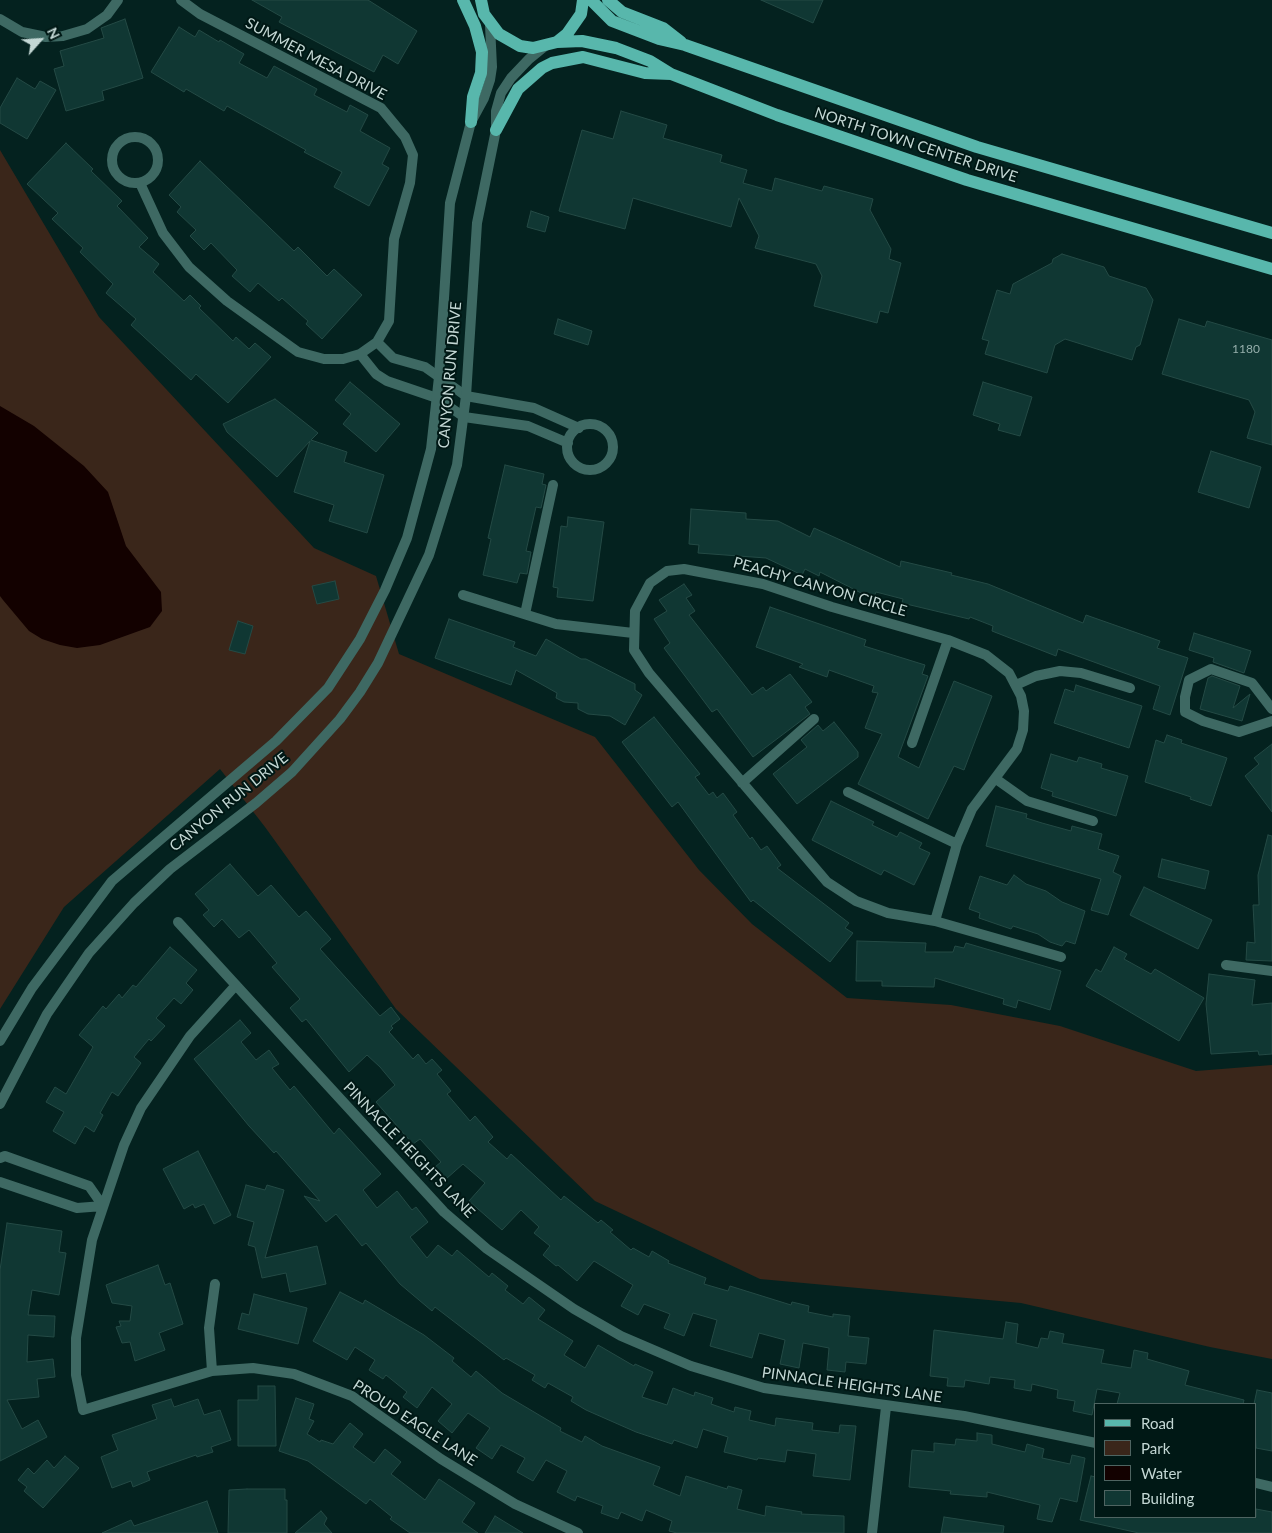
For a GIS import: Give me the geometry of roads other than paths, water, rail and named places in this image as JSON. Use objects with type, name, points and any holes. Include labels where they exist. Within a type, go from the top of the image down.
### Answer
[{"type":"main road","points":[[463,0],[475,26],[482,52],[481,73],[473,97],[470,122]]},
{"type":"main road","points":[[551,44],[575,25],[581,14],[584,0]]},
{"type":"main road","name":"NORTH TOWN CENTER DRIVE","points":[[591,0],[604,15],[626,28],[685,45],[977,147],[1272,233]]},
{"type":"main road","points":[[608,0],[622,12],[663,28],[685,45]]},
{"type":"main road","points":[[481,1],[490,25]]},
{"type":"main road","name":"NORTH TOWN CENTER DRIVE","points":[[490,25],[509,42],[520,46],[600,43],[650,61],[670,74],[777,115],[966,180],[1272,269]]},
{"type":"main road","points":[[496,130],[511,101],[525,82],[542,68],[562,60],[574,57],[594,58],[645,73],[670,74]]},
{"type":"street","points":[[0,19],[22,32],[46,37],[63,36],[87,28],[107,15],[118,0]]},
{"type":"street","name":"SUMMER MESA DRIVE","points":[[181,0],[200,14],[381,108],[405,137],[412,155],[410,183],[394,239],[389,321],[377,342]]},
{"type":"street","name":"CANYON RUN DRIVE","points":[[0,1041],[32,988],[112,881],[276,741],[328,688],[360,639],[385,590],[407,538],[431,449],[439,377],[450,203],[470,122],[484,98],[490,80],[492,67],[490,25]]},
{"type":"street","name":"CANYON RUN DRIVE","points":[[0,1104],[47,1014],[89,953],[134,903],[170,869],[256,803],[292,772],[318,745],[360,692],[395,628],[429,555],[457,465],[466,396],[472,266],[477,223],[496,130],[496,111],[502,93],[521,66],[551,44]]},
{"type":"street","points":[[129,137],[144,139],[150,143],[158,157],[155,171],[150,177],[140,183],[127,182],[117,176],[113,169],[111,160],[115,148],[129,137]]},
{"type":"street","points":[[140,183],[163,233],[189,266],[227,301],[298,352],[324,359],[343,359],[360,354],[377,342],[393,358],[418,364],[466,396],[534,408],[579,428]]},
{"type":"street","points":[[360,354],[376,374],[387,382],[437,398],[464,417],[528,426],[568,443]]},
{"type":"street","points":[[591,425],[604,429],[608,433],[613,445],[608,462],[598,469],[582,469],[570,459],[568,443],[570,437],[579,428],[591,425]]},
{"type":"street","points":[[525,614],[553,485]]},
{"type":"street","name":"PEACHY CANYON CIRCLE","points":[[936,921],[957,844],[972,809],[996,780],[1017,749],[1024,730],[1024,711],[1016,685],[1009,673],[986,655],[948,640],[832,607],[763,584],[684,569],[667,571],[650,583],[635,611],[634,650],[649,673],[827,882],[856,901],[880,910],[936,921],[1061,957]]},
{"type":"street","points":[[463,595],[556,624],[633,633]]},
{"type":"street","points":[[912,743],[948,640]]},
{"type":"street","points":[[1272,709],[1252,682],[1211,669],[1189,680],[1185,697],[1185,712],[1203,721],[1238,732],[1272,721]]},
{"type":"street","points":[[1016,685],[1036,676],[1060,672],[1081,673],[1130,688]]},
{"type":"street","points":[[742,783],[814,719]]},
{"type":"street","points":[[996,780],[1027,801],[1093,821]]},
{"type":"street","points":[[848,792],[957,844]]},
{"type":"street","name":"PINNACLE HEIGHTS LANE","points":[[178,922],[444,1212],[487,1249],[574,1309],[621,1336],[691,1366],[764,1388],[886,1407],[964,1416],[1094,1443]]},
{"type":"street","points":[[1226,965],[1272,971]]},
{"type":"street","points":[[103,1206],[124,1145],[140,1108],[190,1036],[236,985]]},
{"type":"street","points":[[0,1158],[5,1156],[89,1186],[103,1206]]},
{"type":"street","points":[[0,1182],[77,1208],[103,1206]]},
{"type":"street","name":"PROUD EAGLE LANE","points":[[103,1206],[92,1240],[76,1338],[76,1375],[83,1410],[212,1371],[253,1368],[294,1374],[352,1396],[441,1459],[515,1504],[578,1533]]},
{"type":"street","points":[[212,1371],[209,1328],[215,1284]]},
{"type":"street","points":[[872,1533],[886,1407]]},
{"type":"street","points":[[1257,1483],[1272,1487]]},
{"type":"water","points":[[0,406],[34,426],[84,466],[108,492],[126,546],[161,592],[162,611],[150,627],[100,645],[77,648],[60,645],[42,639],[29,631],[0,596]]}]
